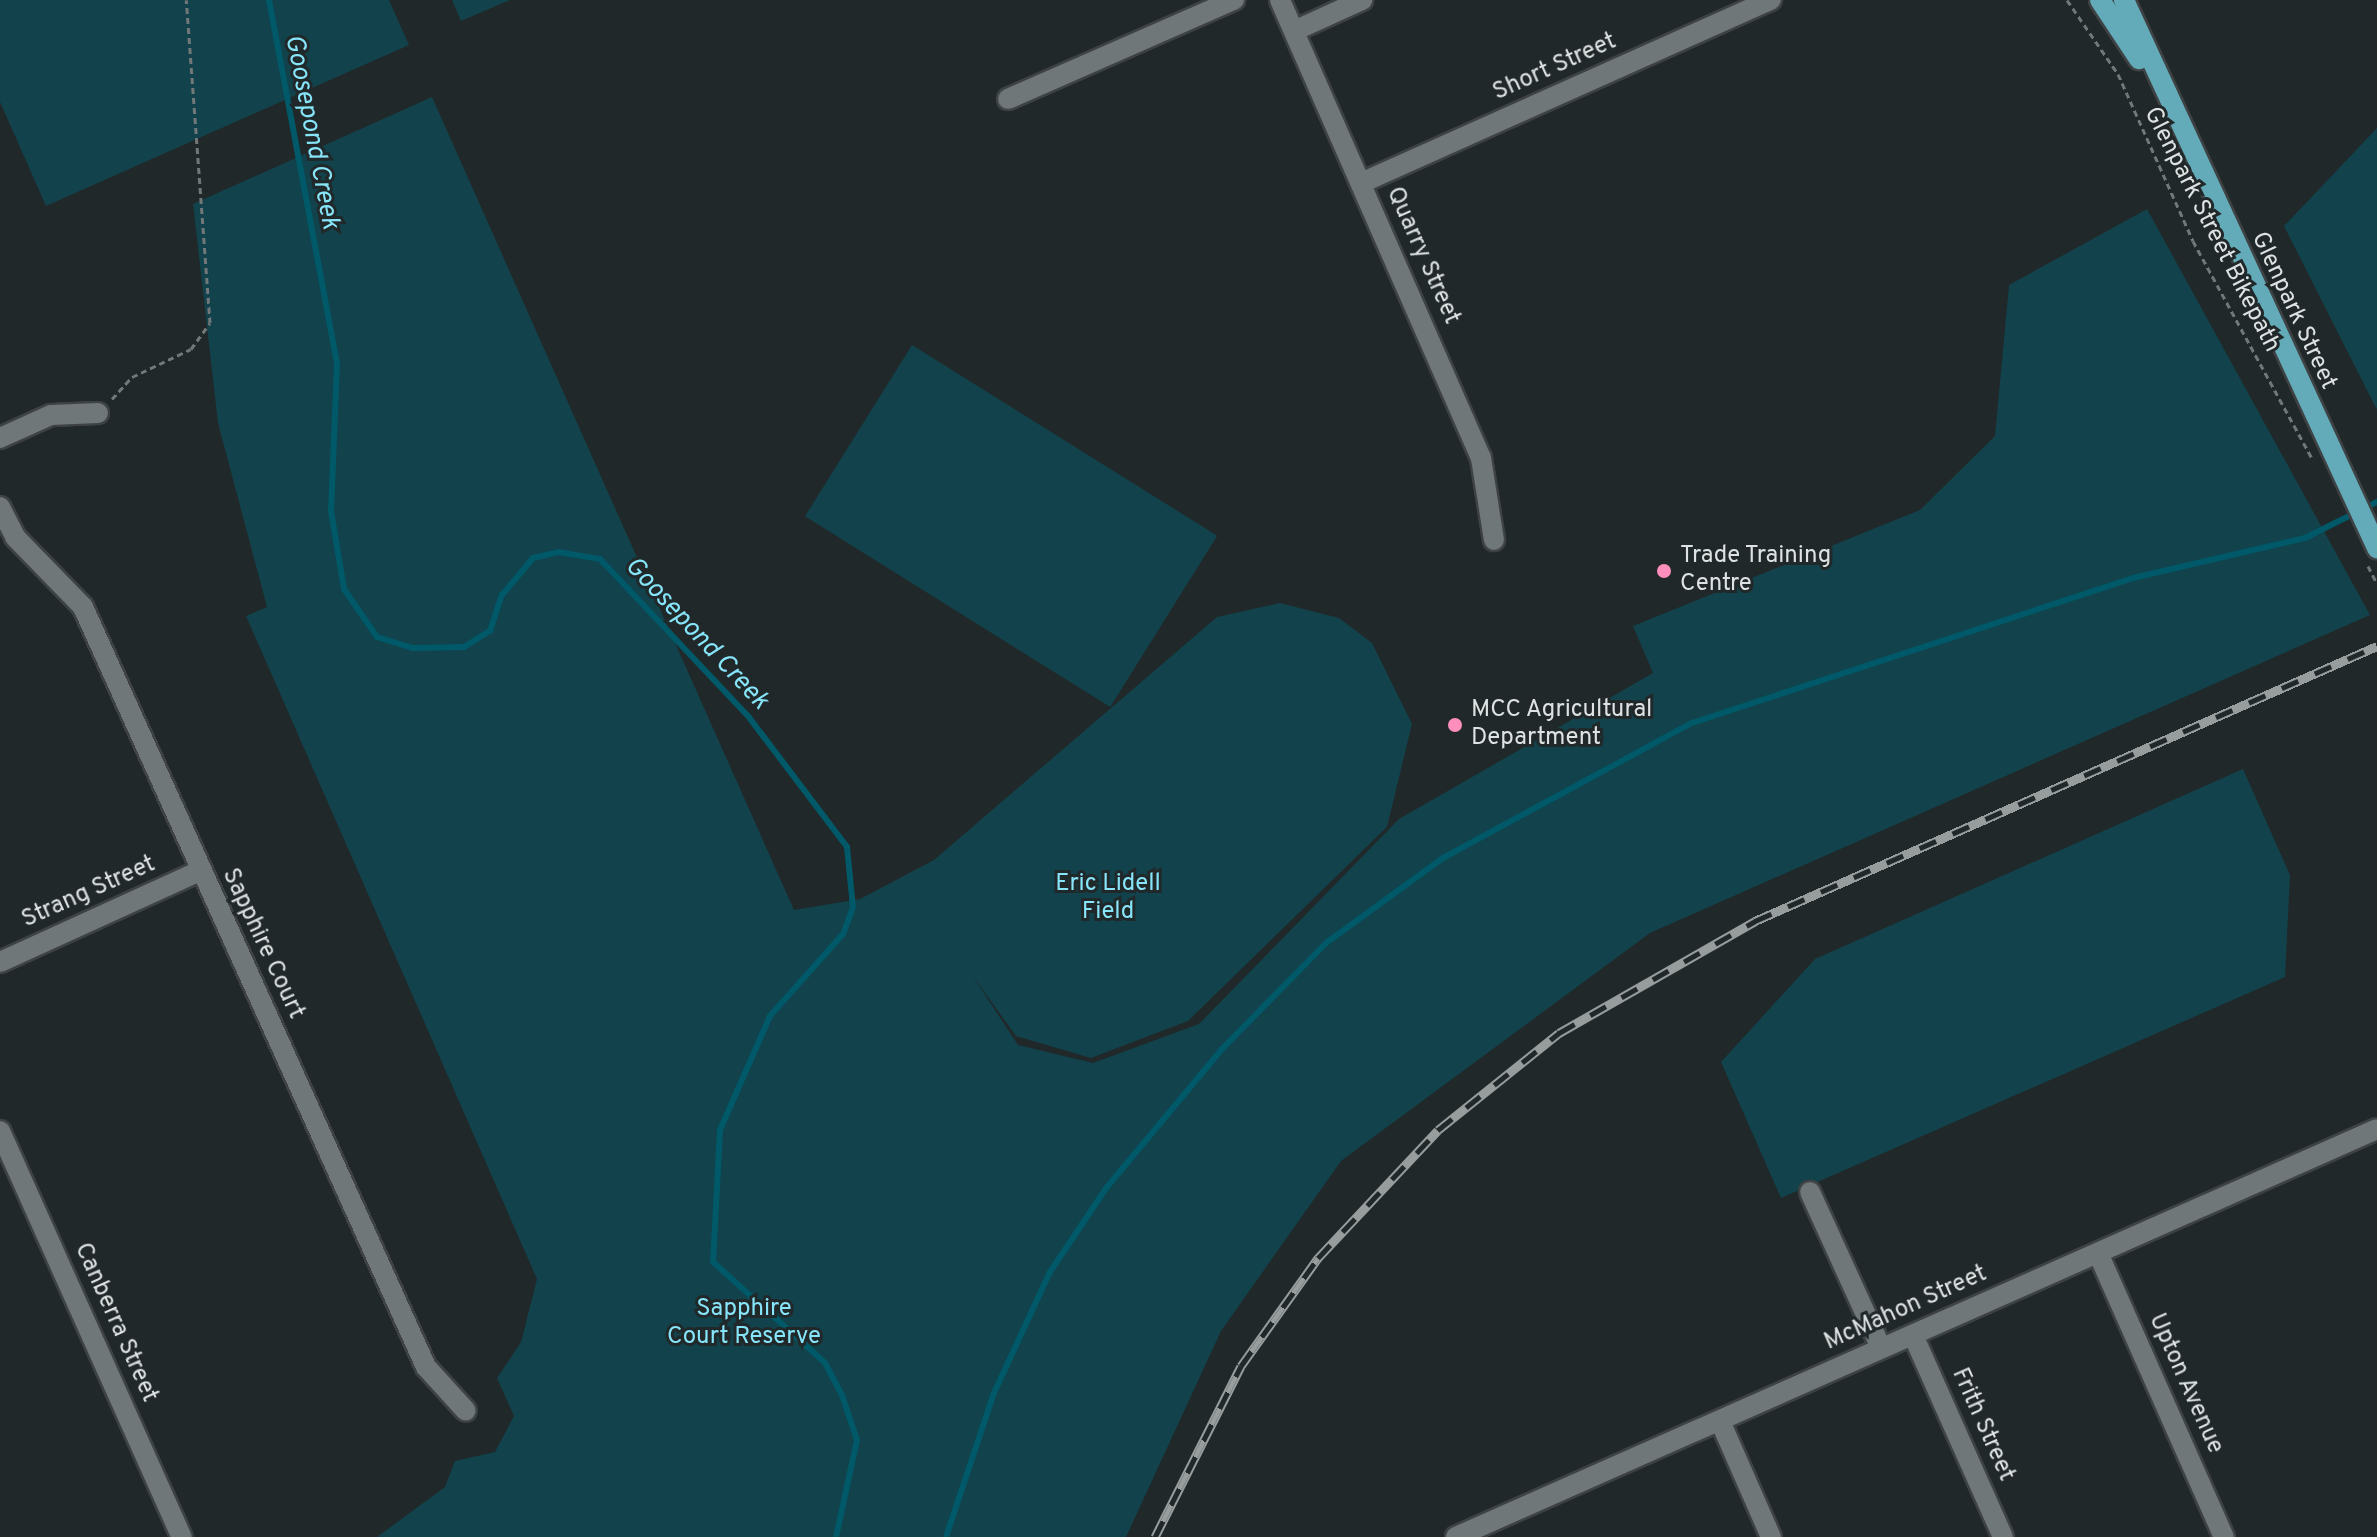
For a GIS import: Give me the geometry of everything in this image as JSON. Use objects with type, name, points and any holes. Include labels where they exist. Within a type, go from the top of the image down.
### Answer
[{"type":"main road","name":"Glenpark Street","points":[[2100,0],[2164,95]]},
{"type":"main road","name":"Glenpark Street","points":[[2124,0],[2164,95],[2377,548]]},
{"type":"street","points":[[1008,99],[1234,0]]},
{"type":"street","name":"Quarry Street","points":[[1280,0],[1481,458],[1494,540]]},
{"type":"street","points":[[1294,31],[1362,0]]},
{"type":"street","name":"Short Street","points":[[1361,183],[1771,0]]},
{"type":"street","points":[[0,438],[51,415],[98,413]]},
{"type":"street","name":"Sapphire Court","points":[[0,507],[15,537],[83,607],[426,1367],[466,1411]]},
{"type":"street","name":"Strang Street","points":[[0,962],[200,871]]},
{"type":"street","name":"McMahon Street","points":[[1456,1537],[1502,1528],[1720,1421],[2377,1129]]},
{"type":"street","name":"Canberra Street","points":[[0,1131],[182,1537]]},
{"type":"street","points":[[1810,1192],[1881,1348]]},
{"type":"street","name":"Upton Avenue","points":[[2098,1253],[2224,1537]]},
{"type":"street","name":"Frith Street","points":[[1913,1335],[2003,1537]]},
{"type":"street","points":[[1720,1421],[1771,1537]]},
{"type":"path","points":[[98,413],[132,377],[191,349],[210,323],[186,0]]},
{"type":"path","name":"Glenpark Street Bikepath","points":[[2067,0],[2118,74],[2135,125],[2193,241],[2317,465]]},
{"type":"green space","points":[[0,0],[389,0],[409,45],[46,206],[0,102]]},
{"type":"green space","points":[[452,0],[510,0],[461,21]]},
{"type":"green space","points":[[432,97],[794,910],[860,899],[934,860],[1217,617],[1280,603],[1339,618],[1372,643],[1412,724],[1387,827],[1188,1021],[1091,1058],[1016,1036],[972,975],[1018,1045],[1093,1063],[1199,1024],[1399,819],[1653,673],[1633,626],[1920,510],[1995,436],[2009,285],[2147,209],[2370,615],[1650,933],[1341,1161],[1221,1331],[1126,1537],[377,1537],[445,1487],[455,1461],[495,1452],[514,1416],[497,1378],[521,1342],[537,1279],[246,616],[267,607],[218,423],[193,204]]},
{"type":"green space","points":[[2377,128],[2377,410],[2284,226]]},
{"type":"green space","points":[[912,345],[1217,536],[1110,707],[805,516]]},
{"type":"green space","points":[[2243,769],[2290,875],[2285,977],[1781,1198],[1721,1062],[1815,959]]},
{"type":"waterway","name":"Goosepond Creek","points":[[269,0],[337,363],[331,511],[344,589],[377,637],[412,648],[464,647],[490,631],[502,595],[533,558],[558,552],[600,559],[748,716],[847,847],[853,907],[843,934],[770,1016],[720,1130],[713,1262],[825,1363],[842,1395],[857,1440],[836,1537]]},
{"type":"waterway","points":[[946,1537],[994,1393],[1050,1272],[1107,1187],[1221,1050],[1326,943],[1443,858],[1692,723],[2133,578],[2305,538],[2377,502]]},
{"type":"railway","points":[[1155,1537],[1241,1366],[1318,1258],[1438,1130],[1559,1033],[1755,921],[2377,646]]},
{"type":"place","name":"Trade Training Centre","points":[[1664,571]]},
{"type":"place","name":"MCC Agricultural Department","points":[[1455,725]]},
{"type":"park label","name":"Eric Lidell Field","points":[[1108,899]]},
{"type":"park label","name":"Sapphire Court Reserve","points":[[744,1324]]}]
